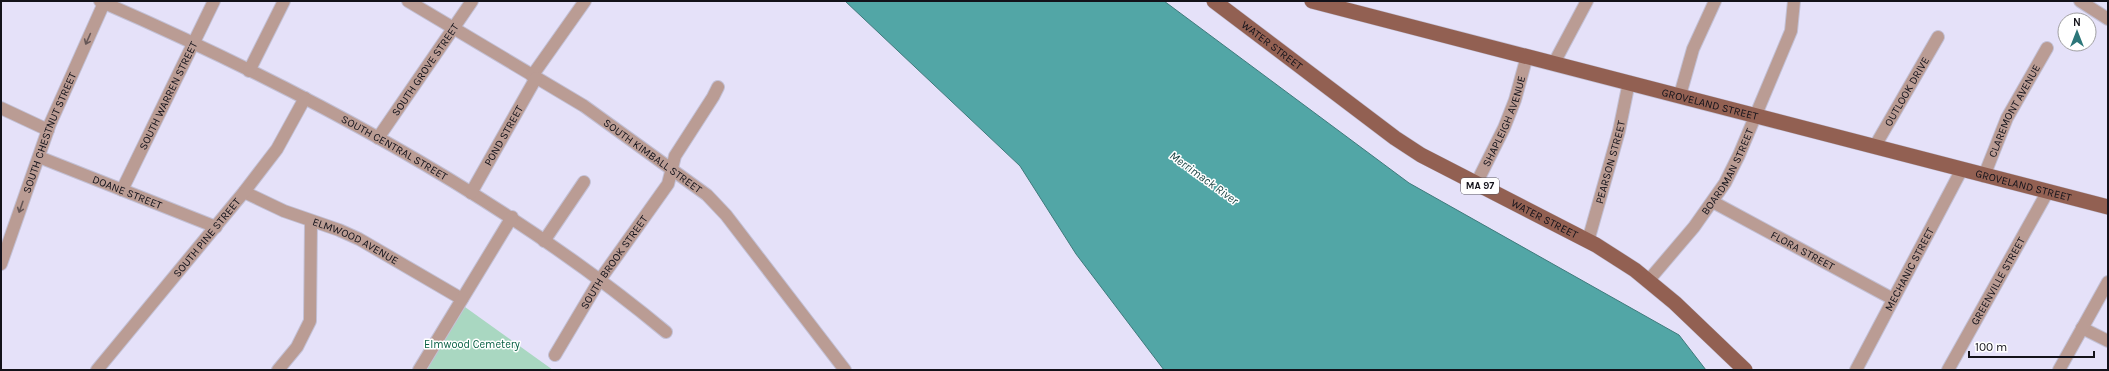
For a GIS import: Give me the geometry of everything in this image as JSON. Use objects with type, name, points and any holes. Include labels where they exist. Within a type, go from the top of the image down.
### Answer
[{"type":"main road","name":"WATER STREET","points":[[1214,1],[1395,138],[1431,161],[1588,241],[1635,270],[1675,303],[1745,370]]},
{"type":"main road","name":"GROVELAND STREET","points":[[1312,1],[2108,207]]},
{"type":"street","name":"SOUTH WARREN STREET","points":[[122,190],[214,1]]},
{"type":"street","points":[[249,71],[284,1]]},
{"type":"street","name":"SOUTH KIMBALL STREET","points":[[408,1],[584,106],[707,195],[726,215],[845,370]]},
{"type":"street","name":"SOUTH GROVE STREET","points":[[378,138],[472,1]]},
{"type":"street","name":"POND STREET","points":[[471,193],[534,77],[585,1]]},
{"type":"street","points":[[1554,63],[1587,1]]},
{"type":"street","points":[[1680,95],[1693,49],[1715,1]]},
{"type":"street","name":"BOARDMAN STREET","points":[[1648,281],[1694,227],[1725,183],[1739,155],[1791,31],[1794,1]]},
{"type":"street","points":[[2080,1],[2108,19]]},
{"type":"street","name":"SOUTH CENTRAL STREET","points":[[102,2],[305,98],[378,138],[512,217],[599,281],[620,294],[666,332]]},
{"type":"street","name":"SOUTH CHESTNUT STREET","points":[[1,264],[48,130],[102,2]]},
{"type":"street","name":"OUTLOOK DRIVE","points":[[1875,146],[1938,38]]},
{"type":"street","name":"CLAREMONT AVENUE","points":[[1984,176],[2007,118],[2047,48]]},
{"type":"street","name":"SHAPLEIGH AVENUE","points":[[1476,184],[1504,128],[1527,56]]},
{"type":"street","name":"PEARSON STREET","points":[[1588,241],[1619,131],[1629,82]]},
{"type":"street","name":"SOUTH BROOK STREET","points":[[555,355],[599,281],[668,184],[674,156],[718,87]]},
{"type":"street","name":"SOUTH PINE STREET","points":[[97,370],[216,227],[277,149],[305,98]]},
{"type":"street","points":[[1,108],[48,130]]},
{"type":"street","name":"DOANE STREET","points":[[39,157],[216,227]]},
{"type":"street","name":"MECHANIC STREET","points":[[1856,370],[1962,169]]},
{"type":"street","points":[[544,241],[584,182]]},
{"type":"street","name":"ELMWOOD AVENUE","points":[[244,192],[284,211],[360,239],[462,299]]},
{"type":"street","name":"GREENVILLE STREET","points":[[1948,370],[2048,192]]},
{"type":"street","name":"FLORA STREET","points":[[1713,202],[1893,299]]},
{"type":"street","points":[[420,370],[512,217]]},
{"type":"street","points":[[278,370],[297,347],[310,320],[311,221]]},
{"type":"street","points":[[2059,370],[2108,282]]},
{"type":"street","points":[[2082,328],[2108,342]]},
{"type":"green space","name":"Elmwood Cemetery","points":[[465,307],[553,370],[426,370]]},
{"type":"water","name":"Merrimack River","points":[[845,1],[1164,1],[1409,183],[1679,335],[1706,370],[1164,370],[1076,254],[1020,166]]}]
